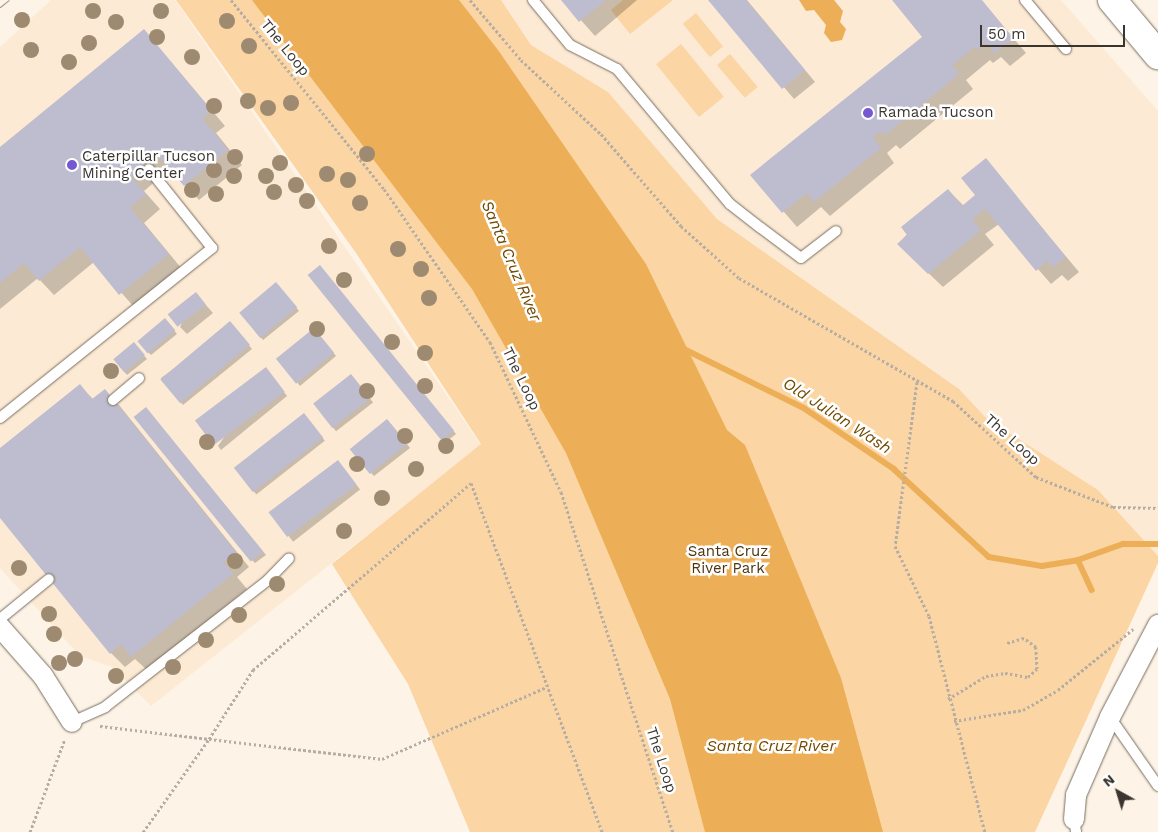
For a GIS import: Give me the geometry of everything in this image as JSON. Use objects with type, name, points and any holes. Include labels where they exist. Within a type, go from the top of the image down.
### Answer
[{"type":"main road","points":[[1112,0],[1158,55]]},
{"type":"street","points":[[0,628],[43,676],[72,722]]},
{"type":"street","points":[[1075,826],[1076,795],[1110,718],[1156,628]]},
{"type":"lane","points":[[533,0],[570,45],[617,70],[730,204],[801,258],[836,231]]},
{"type":"lane","points":[[1025,0],[1066,49]]},
{"type":"lane","points":[[0,418],[212,248],[149,169]]},
{"type":"lane","points":[[113,400],[139,378]]},
{"type":"lane","points":[[72,722],[104,707],[268,580],[289,558]]},
{"type":"lane","points":[[0,619],[49,578]]},
{"type":"lane","points":[[1110,718],[1158,786]]},
{"type":"path","name":"The Loop","points":[[231,0],[384,189],[490,342],[561,492],[673,832]]},
{"type":"path","name":"The Loop","points":[[470,0],[521,60],[601,134],[680,226],[739,278],[953,401],[1036,477],[1113,507],[1158,508]]},
{"type":"path","points":[[917,382],[896,526],[895,546],[929,616],[948,700],[985,832]]},
{"type":"path","points":[[143,832],[208,739],[253,670],[470,483],[602,832]]},
{"type":"path","points":[[954,721],[1022,710],[1058,690],[1132,629],[1156,628]]},
{"type":"path","points":[[948,700],[986,676],[1005,673],[1028,677],[1037,669],[1036,647],[1024,638],[1007,643]]},
{"type":"path","points":[[30,832],[72,722],[382,759],[547,687]]},
{"type":"shaded area","points":[[51,0],[175,0],[481,445],[151,706],[112,667],[80,656],[0,568],[0,47]]},
{"type":"shaded area","points":[[501,0],[1061,0],[1158,111],[1158,556],[1098,490],[986,418],[959,389],[717,219],[608,92],[531,45]]},
{"type":"green space","name":"Santa Cruz River Park","points":[[176,0],[501,0],[531,45],[608,92],[717,219],[959,389],[986,418],[1098,490],[1158,556],[1158,563],[1035,832],[470,832],[408,684],[332,564],[481,444],[356,253]]},
{"type":"green space","points":[[623,0],[673,0],[630,34],[611,10]]},
{"type":"green space","points":[[696,13],[723,46],[710,57],[683,24]]},
{"type":"green space","points":[[681,44],[724,97],[699,117],[656,64]]},
{"type":"green space","points":[[730,54],[758,87],[745,98],[717,65]]},
{"type":"water","name":"Santa Cruz River","points":[[252,0],[459,0],[498,50],[646,264],[727,430],[745,445],[841,678],[883,832],[705,832],[670,699],[566,453],[472,289]]},
{"type":"water","points":[[799,0],[834,0],[843,11],[840,22],[846,29],[842,40],[831,42],[824,33],[826,25],[814,10],[806,11]]},
{"type":"building","points":[[561,0],[606,0],[579,22]]},
{"type":"building","points":[[708,0],[746,0],[805,70],[782,89]]},
{"type":"building","name":"Ramada Tucson","points":[[892,0],[982,0],[1013,38],[995,53],[986,42],[977,50],[975,47],[952,65],[959,74],[885,135],[881,131],[873,138],[881,148],[814,202],[807,193],[782,213],[750,175],[922,37]]},
{"type":"building","name":"Caterpillar Tucson Mining Center","points":[[144,29],[212,111],[202,118],[228,150],[184,186],[157,154],[131,176],[146,194],[130,208],[169,254],[119,295],[80,247],[39,281],[24,263],[0,283],[0,147]]},
{"type":"building","points":[[986,158],[1066,257],[1053,267],[1047,261],[1036,271],[985,209],[972,219],[981,230],[928,274],[897,244],[907,235],[901,227],[948,189],[962,206],[975,195],[961,178]]},
{"type":"building","points":[[320,265],[454,431],[442,441],[308,275]]},
{"type":"building","points":[[276,282],[297,307],[260,338],[239,313]]},
{"type":"building","points":[[196,292],[206,305],[177,327],[168,314]]},
{"type":"building","points":[[165,318],[175,330],[148,353],[137,341]]},
{"type":"building","points":[[230,321],[250,345],[180,403],[160,379]]},
{"type":"building","points":[[314,328],[334,353],[296,384],[276,359]]},
{"type":"building","points":[[134,342],[145,355],[124,372],[113,359]]},
{"type":"building","points":[[266,367],[285,392],[214,445],[195,421]]},
{"type":"building","points":[[351,374],[370,398],[332,428],[313,404]]},
{"type":"building","points":[[80,384],[92,399],[105,389],[236,552],[224,562],[233,574],[131,657],[121,644],[110,654],[0,518],[0,448]]},
{"type":"building","points":[[146,407],[263,552],[251,562],[134,417]]},
{"type":"building","points":[[304,413],[323,437],[253,492],[234,468]]},
{"type":"building","points":[[387,419],[407,444],[370,474],[350,449]]},
{"type":"building","points":[[338,460],[357,485],[287,537],[269,512]]},
{"type":"waterway","name":"Old Julian Wash","points":[[682,348],[804,408],[894,469],[989,557],[1042,566],[1078,560],[1092,590]]},
{"type":"waterway","points":[[1078,560],[1123,544],[1158,544]]},
{"type":"tram line","points":[[0,7],[9,0]]},
{"type":"place","name":"Ramada Tucson","points":[[868,113]]},
{"type":"place","name":"Caterpillar Tucson Mining Center","points":[[72,165]]}]
